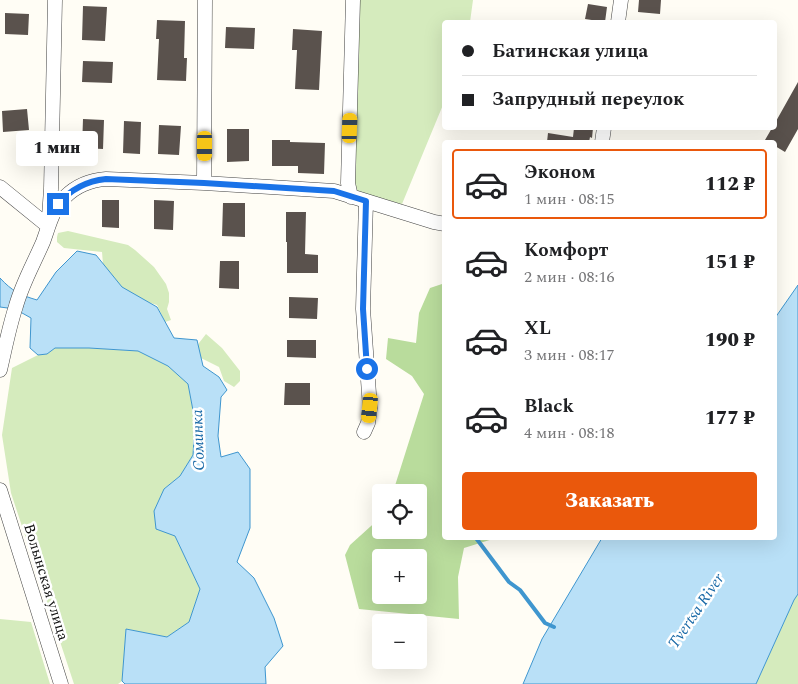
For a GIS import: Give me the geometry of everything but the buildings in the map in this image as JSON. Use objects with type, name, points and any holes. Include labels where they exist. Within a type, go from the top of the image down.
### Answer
[{"type":"street","points":[[48,226],[51,189],[55,0]]},
{"type":"street","points":[[204,183],[205,0]]},
{"type":"street","points":[[351,197],[348,183],[353,0]]},
{"type":"street","points":[[618,20],[621,0]]},
{"type":"street","points":[[0,370],[16,305],[54,211],[64,198],[76,188],[91,182],[106,179],[334,191],[442,223]]},
{"type":"street","points":[[0,187],[48,226]]},
{"type":"street","points":[[364,432],[368,423],[370,408],[363,309],[366,201]]},
{"type":"street","name":"Волынская улица","points":[[0,490],[61,684]]},
{"type":"green space","points":[[357,0],[473,0],[470,20],[442,20],[442,107],[402,204],[354,193]]},
{"type":"green space","points":[[68,231],[128,245],[135,250],[154,267],[166,284],[169,293],[167,309],[171,320],[165,322],[157,305],[140,300],[118,287],[103,264],[102,252],[64,248],[57,242],[58,233]]},
{"type":"green space","points":[[442,284],[442,540],[490,540],[464,548],[458,577],[459,619],[427,616],[427,614],[359,609],[345,555],[350,545],[372,525],[372,539],[427,539],[427,484],[396,484],[424,394],[412,376],[386,359],[388,338],[416,343],[419,313],[430,288]]},
{"type":"green space","points":[[206,334],[222,348],[240,371],[240,381],[234,387],[224,381],[219,367],[195,355],[199,343]]},
{"type":"green space","points":[[55,348],[138,351],[168,366],[188,383],[195,421],[193,455],[180,476],[164,489],[175,536],[200,589],[189,622],[167,637],[126,629],[122,681],[118,684],[74,684],[11,493],[2,435],[12,368],[38,355],[47,354]]},
{"type":"green space","points":[[798,594],[798,684],[756,684],[794,600]]},
{"type":"green space","points":[[0,619],[31,622],[50,684],[0,684]]},
{"type":"water","name":"Соминка","points":[[77,251],[96,255],[122,287],[157,307],[174,338],[197,340],[203,366],[219,377],[227,390],[221,397],[218,436],[221,457],[238,452],[250,469],[250,528],[237,562],[254,578],[274,618],[283,646],[265,667],[266,684],[125,684],[122,681],[126,629],[167,637],[189,622],[200,589],[175,536],[156,529],[154,511],[164,489],[180,476],[193,455],[195,421],[188,384],[168,366],[138,351],[55,348],[47,354],[38,355],[30,348],[31,318],[15,309],[0,307],[0,278],[17,292],[37,300],[56,272]]},
{"type":"water","name":"Tvertsa River","points":[[798,285],[798,594],[756,684],[523,684],[542,639],[601,540],[777,540],[777,315]]},
{"type":"waterway","points":[[478,540],[509,582],[520,590],[545,623],[554,627]]},
{"type":"route","points":[[58,204],[76,188],[106,179],[334,191],[366,201],[363,309],[367,369]]}]
